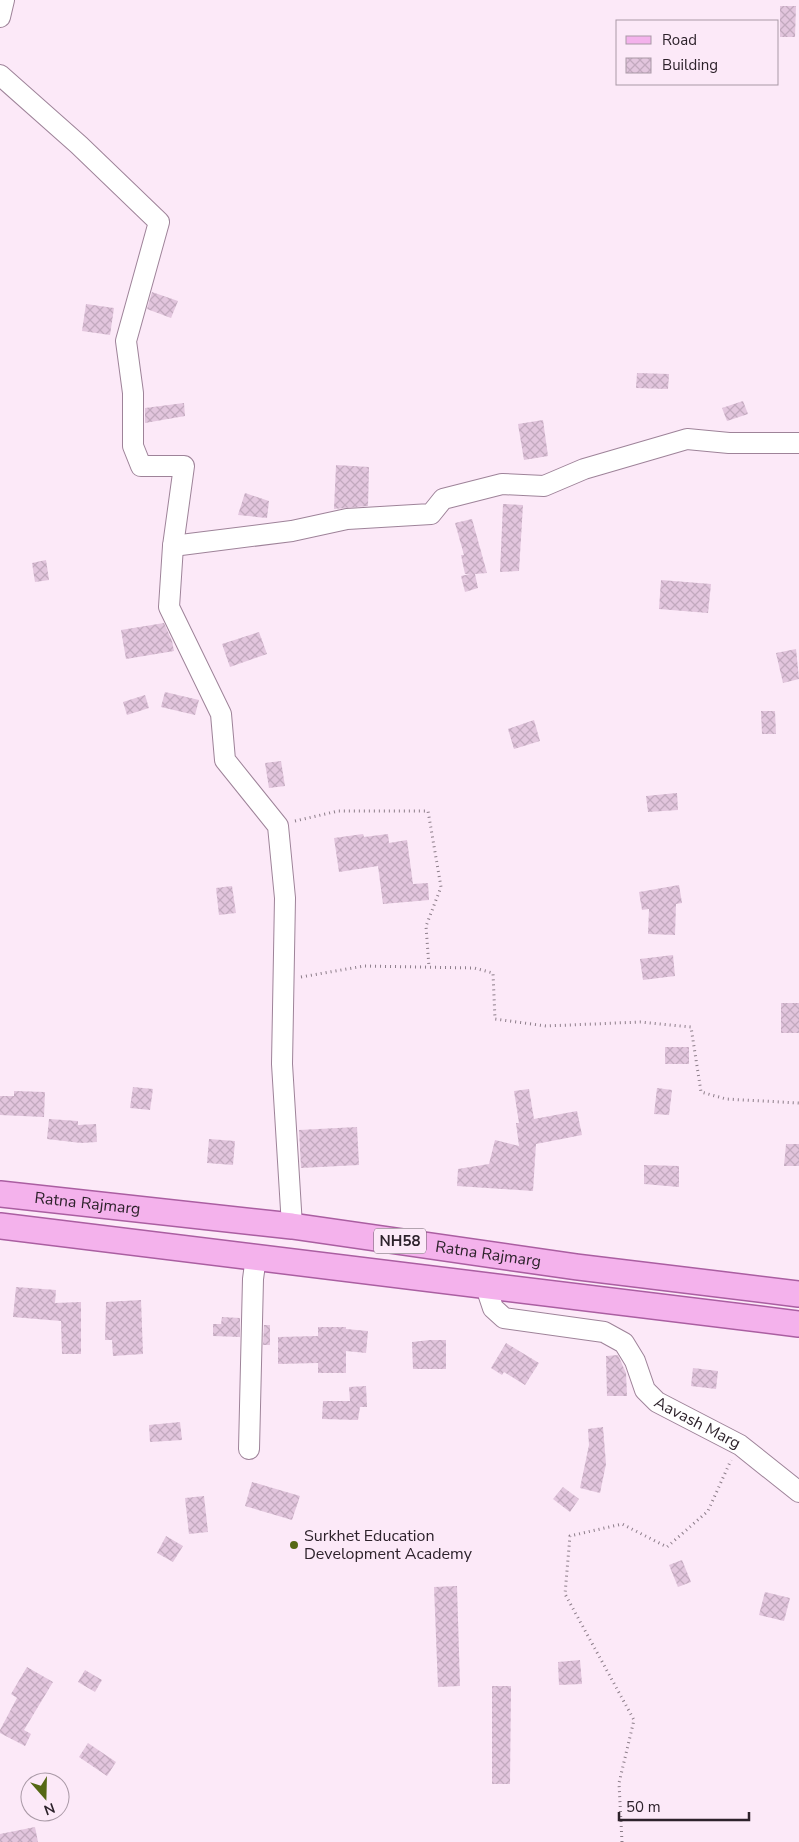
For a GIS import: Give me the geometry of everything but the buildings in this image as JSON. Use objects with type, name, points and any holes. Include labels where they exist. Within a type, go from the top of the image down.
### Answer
[{"type":"main road","name":"Ratna Rajmarg","points":[[0,1194],[292,1226],[578,1268],[799,1294]]},
{"type":"main road","name":"Ratna Rajmarg","points":[[0,1226],[799,1324]]},
{"type":"street","points":[[0,17],[4,0]]},
{"type":"street","points":[[0,75],[79,145],[159,222],[126,341],[133,393],[133,446],[141,466],[184,466],[173,546],[169,607],[221,714],[225,760],[278,826],[285,898],[282,1064],[292,1226]]},
{"type":"street","points":[[173,546],[292,531],[347,519],[431,514],[443,499],[502,484],[544,486],[584,469],[687,439],[728,443],[799,443]]},
{"type":"street","points":[[249,1449],[253,1279],[256,1257]]},
{"type":"street","name":"Aavash Marg","points":[[486,1287],[494,1308],[504,1318],[604,1332],[624,1343],[635,1360],[645,1390],[657,1402],[740,1445],[799,1492]]},
{"type":"path","points":[[278,826],[338,811],[428,811],[441,887],[426,926],[429,967]]},
{"type":"path","points":[[284,981],[364,966],[474,968],[493,973],[495,1019],[546,1026],[640,1022],[691,1026],[701,1092],[726,1099],[799,1103]]},
{"type":"path","points":[[622,1842],[619,1783],[634,1720],[565,1594],[570,1536],[622,1524],[667,1547],[708,1511],[730,1462],[740,1445]]},
{"type":"place","name":"Surkhet Education Development Academy","points":[[294,1545]]}]
